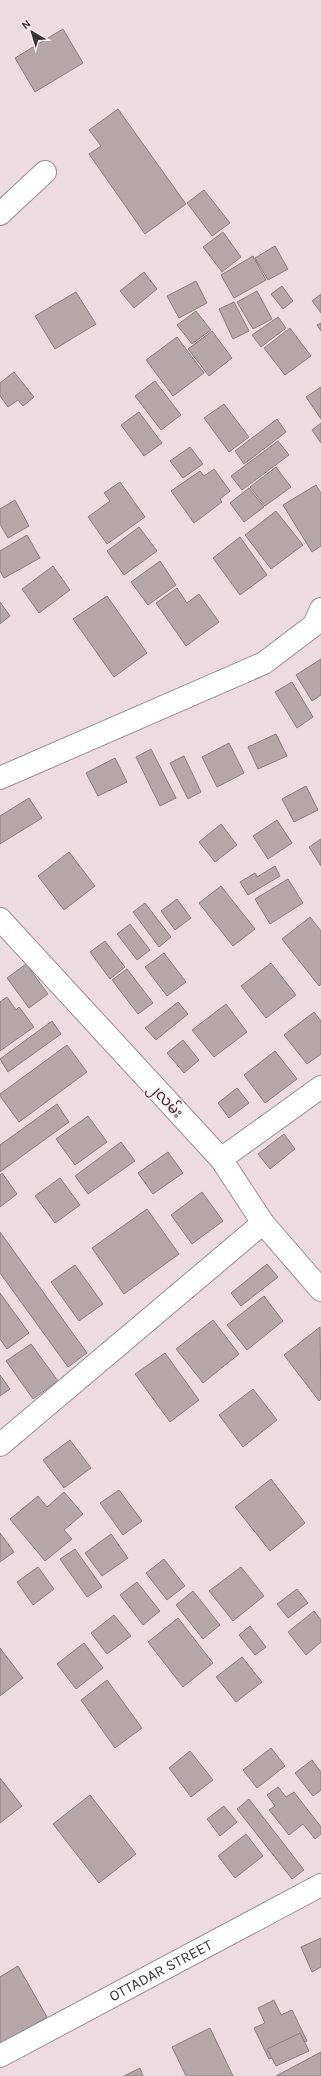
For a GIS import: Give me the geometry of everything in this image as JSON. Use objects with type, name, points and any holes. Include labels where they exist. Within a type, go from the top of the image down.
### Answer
[{"type":"street","points":[[0,214],[45,172]]},
{"type":"street","points":[[0,778],[264,663],[314,625],[321,608]]},
{"type":"street","name":"၂လမ်း","points":[[0,919],[221,1159],[263,1223],[321,1290]]},
{"type":"street","points":[[221,1159],[321,1087]]},
{"type":"street","points":[[0,1445],[263,1223]]},
{"type":"street","name":"OTTADAR STREET","points":[[0,2056],[321,1885]]},
{"type":"building","points":[[63,29],[83,63],[35,92],[15,58]]},
{"type":"building","points":[[118,109],[186,204],[145,234],[89,154],[101,146],[89,130]]},
{"type":"building","points":[[204,190],[230,223],[212,236],[187,203]]},
{"type":"building","points":[[223,232],[241,257],[222,272],[203,247]]},
{"type":"building","points":[[275,246],[288,269],[268,280],[255,258]]},
{"type":"building","points":[[253,256],[266,280],[234,298],[221,275]]},
{"type":"building","points":[[144,272],[157,289],[134,308],[120,291]]},
{"type":"building","points":[[196,281],[207,303],[179,318],[167,296]]},
{"type":"building","points":[[282,286],[293,301],[283,309],[271,294]]},
{"type":"building","points":[[257,291],[272,319],[253,329],[237,302]]},
{"type":"building","points":[[76,292],[96,324],[55,349],[35,316]]},
{"type":"building","points":[[321,294],[321,313],[312,301]]},
{"type":"building","points":[[234,302],[249,331],[233,339],[219,309]]},
{"type":"building","points":[[196,311],[211,330],[192,344],[177,325]]},
{"type":"building","points":[[278,317],[286,328],[261,347],[252,335]]},
{"type":"building","points":[[321,323],[321,331],[317,325]]},
{"type":"building","points":[[290,328],[311,356],[285,375],[264,348]]},
{"type":"building","points":[[212,331],[232,358],[209,376],[188,349]]},
{"type":"building","points":[[177,337],[204,373],[173,396],[146,360]]},
{"type":"building","points":[[14,372],[34,397],[23,406],[18,400],[8,407],[0,396],[0,383]]},
{"type":"building","points":[[155,381],[181,415],[161,430],[135,396]]},
{"type":"building","points":[[321,387],[321,419],[306,397]]},
{"type":"building","points":[[224,404],[249,437],[229,452],[204,418]]},
{"type":"building","points":[[139,412],[162,443],[144,456],[121,425]]},
{"type":"building","points":[[277,419],[286,432],[244,464],[235,451]]},
{"type":"building","points":[[321,423],[321,443],[312,430]]},
{"type":"building","points":[[278,441],[289,455],[242,490],[231,476]]},
{"type":"building","points":[[190,447],[203,464],[183,478],[170,461]]},
{"type":"building","points":[[276,467],[291,487],[265,506],[250,487]]},
{"type":"building","points":[[214,469],[230,491],[220,499],[222,502],[194,523],[171,491],[200,471],[204,476]]},
{"type":"building","points":[[120,482],[145,517],[107,544],[88,517],[110,501],[104,493]]},
{"type":"building","points":[[316,485],[321,493],[321,546],[312,552],[283,505]]},
{"type":"building","points":[[249,488],[264,507],[244,522],[230,503]]},
{"type":"building","points":[[15,500],[29,526],[8,538],[0,524],[0,509]]},
{"type":"building","points":[[276,511],[303,545],[271,569],[245,535]]},
{"type":"building","points":[[139,527],[157,551],[124,575],[107,551]]},
{"type":"building","points":[[27,535],[40,558],[4,578],[0,571],[0,551]]},
{"type":"building","points":[[240,537],[267,575],[240,595],[213,558]]},
{"type":"building","points":[[160,561],[176,585],[148,605],[131,582]]},
{"type":"building","points":[[53,566],[70,590],[39,613],[22,589]]},
{"type":"building","points":[[177,588],[187,603],[199,594],[219,622],[186,646],[156,603]]},
{"type":"building","points":[[107,596],[147,653],[114,677],[73,619]]},
{"type":"building","points":[[0,602],[10,616],[0,624]]},
{"type":"building","points":[[321,659],[321,695],[312,701],[296,675]]},
{"type":"building","points":[[292,682],[313,717],[297,728],[275,692]]},
{"type":"building","points":[[276,734],[287,756],[258,769],[248,747]]},
{"type":"building","points":[[229,743],[244,773],[217,787],[202,757]]},
{"type":"building","points":[[151,749],[176,798],[160,806],[136,757]]},
{"type":"building","points":[[184,756],[201,792],[188,799],[170,763]]},
{"type":"building","points":[[115,758],[127,782],[98,796],[86,773]]},
{"type":"building","points":[[306,786],[318,810],[294,822],[282,799]]},
{"type":"building","points":[[29,798],[42,818],[0,844],[0,816]]},
{"type":"building","points":[[277,820],[292,843],[268,859],[253,836]]},
{"type":"building","points":[[221,824],[237,845],[215,862],[199,842]]},
{"type":"building","points":[[321,839],[321,866],[309,847]]},
{"type":"building","points":[[69,852],[95,886],[64,910],[38,876]]},
{"type":"building","points":[[275,866],[280,876],[248,895],[240,882],[255,873],[257,877]]},
{"type":"building","points":[[288,879],[303,903],[270,924],[255,899]]},
{"type":"building","points":[[221,886],[255,929],[233,946],[199,903]]},
{"type":"building","points":[[177,899],[191,918],[175,930],[161,911]]},
{"type":"building","points":[[145,903],[171,937],[159,947],[133,912]]},
{"type":"building","points":[[310,917],[321,931],[321,984],[319,986],[282,939]]},
{"type":"building","points":[[130,924],[150,950],[137,960],[117,934]]},
{"type":"building","points":[[105,941],[125,967],[110,979],[90,952]]},
{"type":"building","points":[[164,953],[186,982],[167,996],[145,967]]},
{"type":"building","points":[[271,963],[296,995],[266,1018],[241,986]]},
{"type":"building","points":[[26,964],[48,994],[29,1008],[7,978]]},
{"type":"building","points":[[127,969],[153,1003],[138,1014],[112,980]]},
{"type":"building","points":[[7,997],[16,1010],[19,1007],[34,1027],[0,1051],[0,1002]]},
{"type":"building","points":[[178,1002],[188,1014],[156,1040],[145,1028]]},
{"type":"building","points":[[226,1004],[247,1032],[214,1057],[192,1030]]},
{"type":"building","points":[[314,1012],[321,1021],[321,1054],[307,1064],[284,1035]]},
{"type":"building","points":[[52,1021],[61,1034],[8,1072],[0,1059]]},
{"type":"building","points":[[183,1040],[199,1060],[184,1073],[167,1053]]},
{"type":"building","points":[[67,1045],[87,1072],[19,1122],[0,1094]]},
{"type":"building","points":[[275,1051],[297,1079],[265,1103],[244,1075]]},
{"type":"building","points":[[237,1088],[249,1103],[229,1118],[218,1103]]},
{"type":"building","points":[[57,1104],[69,1122],[0,1172],[0,1145]]},
{"type":"building","points":[[88,1116],[107,1142],[75,1165],[56,1139]]},
{"type":"building","points":[[284,1134],[295,1149],[270,1169],[258,1154]]},
{"type":"building","points":[[121,1142],[135,1161],[88,1194],[75,1176]]},
{"type":"building","points":[[168,1152],[183,1173],[153,1194],[138,1173]]},
{"type":"building","points":[[2,1173],[17,1194],[0,1207],[0,1175]]},
{"type":"building","points":[[60,1178],[80,1205],[55,1223],[35,1196]]},
{"type":"building","points":[[202,1192],[223,1221],[192,1244],[171,1215]]},
{"type":"building","points":[[147,1209],[179,1254],[124,1294],[92,1248]]},
{"type":"building","points":[[0,1232],[87,1353],[68,1367],[0,1273]]},
{"type":"building","points":[[267,1264],[278,1277],[241,1306],[231,1293]]},
{"type":"building","points":[[75,1265],[103,1304],[79,1321],[51,1282]]},
{"type":"building","points":[[0,1293],[29,1333],[7,1349],[0,1339]]},
{"type":"building","points":[[264,1296],[283,1321],[247,1350],[227,1325]]},
{"type":"building","points":[[213,1320],[239,1354],[203,1383],[176,1349]]},
{"type":"building","points":[[320,1327],[321,1399],[319,1401],[284,1355]]},
{"type":"building","points":[[31,1344],[58,1381],[33,1399],[6,1361]]},
{"type":"building","points":[[165,1353],[199,1400],[170,1422],[135,1374]]},
{"type":"building","points":[[0,1375],[10,1389],[0,1396]]},
{"type":"building","points":[[253,1389],[277,1420],[243,1447],[219,1415]]},
{"type":"building","points":[[70,1440],[91,1468],[64,1488],[43,1460]]},
{"type":"building","points":[[271,1479],[305,1523],[270,1551],[235,1507]]},
{"type":"building","points":[[119,1490],[142,1521],[123,1535],[100,1503]]},
{"type":"building","points":[[64,1492],[83,1514],[64,1530],[72,1539],[45,1561],[10,1519],[38,1496],[47,1507]]},
{"type":"building","points":[[0,1533],[14,1552],[0,1562]]},
{"type":"building","points":[[111,1534],[128,1558],[102,1576],[85,1553]]},
{"type":"building","points":[[75,1549],[102,1587],[87,1597],[60,1559]]},
{"type":"building","points":[[164,1559],[185,1586],[167,1600],[146,1573]]},
{"type":"building","points":[[38,1567],[54,1589],[33,1605],[17,1582]]},
{"type":"building","points":[[241,1567],[264,1596],[233,1621],[209,1591]]},
{"type":"building","points":[[137,1582],[160,1611],[143,1625],[120,1595]]},
{"type":"building","points":[[297,1589],[308,1603],[288,1618],[277,1604]]},
{"type":"building","points":[[193,1591],[220,1625],[203,1639],[176,1605]]},
{"type":"building","points":[[314,1611],[321,1620],[321,1642],[306,1655],[288,1632]]},
{"type":"building","points":[[114,1615],[131,1636],[107,1654],[91,1633]]},
{"type":"building","points":[[178,1618],[213,1663],[183,1687],[148,1642]]},
{"type":"building","points":[[250,1626],[266,1647],[255,1655],[239,1635]]},
{"type":"building","points":[[84,1643],[103,1668],[76,1689],[57,1664]]},
{"type":"building","points":[[0,1648],[23,1678],[0,1696]]},
{"type":"building","points":[[242,1657],[262,1682],[236,1702],[216,1677]]},
{"type":"building","points":[[107,1680],[142,1728],[115,1748],[81,1700]]},
{"type":"building","points":[[271,1748],[285,1766],[257,1788],[243,1770]]},
{"type":"building","points":[[190,1751],[213,1780],[191,1797],[169,1768]]},
{"type":"building","points":[[312,1760],[321,1772],[321,1790],[313,1796],[295,1773]]},
{"type":"building","points":[[0,1778],[22,1806],[0,1823]]},
{"type":"building","points":[[278,1787],[286,1797],[294,1792],[321,1827],[321,1834],[315,1839],[303,1824],[289,1835],[269,1810],[275,1806],[267,1795]]},
{"type":"building","points":[[90,1795],[136,1854],[99,1883],[53,1824]]},
{"type":"building","points":[[249,1799],[304,1870],[292,1879],[237,1809]]},
{"type":"building","points":[[224,1806],[237,1822],[220,1836],[207,1819]]},
{"type":"building","points":[[246,1834],[263,1856],[235,1878],[218,1856]]},
{"type":"building","points":[[321,1938],[321,1967],[312,1972],[301,1947]]},
{"type":"building","points":[[18,1966],[47,2017],[0,2044],[0,1977]]},
{"type":"building","points":[[274,2000],[281,2015],[292,2010],[307,2041],[269,2059],[254,2028],[265,2023],[258,2008]]},
{"type":"building","points":[[210,2028],[233,2076],[186,2076],[172,2047]]},
{"type":"building","points":[[300,2033],[309,2051],[276,2066],[267,2049]]},
{"type":"building","points":[[321,2052],[321,2076],[276,2076]]},
{"type":"building","points":[[140,2068],[143,2076],[124,2076]]}]
